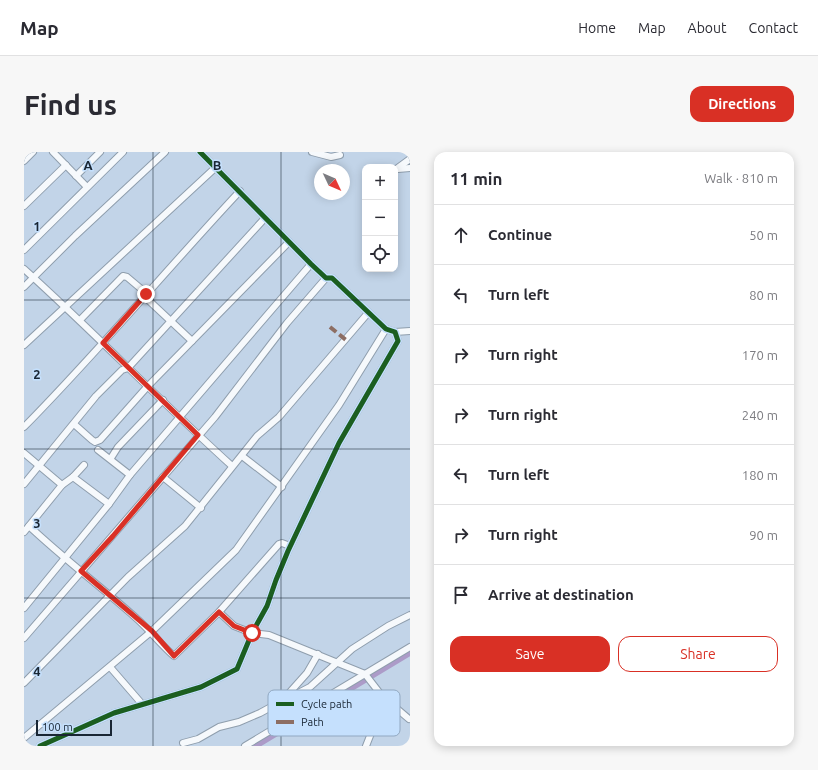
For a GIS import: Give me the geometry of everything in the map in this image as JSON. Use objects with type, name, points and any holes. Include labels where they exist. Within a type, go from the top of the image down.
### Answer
[{"type":"street","points":[[24,161],[33,152]]},
{"type":"street","points":[[76,176],[100,152]]},
{"type":"street","points":[[24,250],[123,152]]},
{"type":"street","points":[[24,287],[75,236],[165,152]]},
{"type":"street","points":[[200,152],[326,278],[332,278],[386,329],[395,332],[410,331]]},
{"type":"street","points":[[312,152],[331,157],[340,155]]},
{"type":"street","points":[[56,153],[87,187]]},
{"type":"street","points":[[398,168],[410,159]]},
{"type":"street","points":[[24,206],[66,165]]},
{"type":"street","points":[[24,345],[216,168]]},
{"type":"street","points":[[398,170],[410,168]]},
{"type":"street","points":[[24,427],[59,392],[240,191]]},
{"type":"street","points":[[24,484],[96,396],[122,370],[128,368],[265,218]]},
{"type":"street","points":[[74,424],[92,440],[98,442],[147,387],[289,242]]},
{"type":"street","points":[[24,608],[109,504],[130,475],[311,264]]},
{"type":"street","points":[[24,269],[80,320],[147,387],[163,400],[232,466]]},
{"type":"street","points":[[80,320],[123,276],[127,277],[192,341]]},
{"type":"street","points":[[24,638],[224,406],[287,323],[326,278]]},
{"type":"street","points":[[24,682],[128,577],[185,526],[232,466],[258,436],[279,416],[368,313]]},
{"type":"street","points":[[24,738],[152,631],[236,550],[282,487],[352,385],[386,329]]},
{"type":"street","points":[[40,746],[89,723],[142,704],[201,687],[234,670],[239,665],[252,633],[267,606],[290,546],[339,443],[397,345],[398,337],[395,332]]},
{"type":"street","points":[[111,458],[118,447],[163,400]]},
{"type":"street","points":[[98,450],[111,458],[130,475]]},
{"type":"street","points":[[24,453],[62,485]]},
{"type":"street","points":[[242,456],[282,487]]},
{"type":"street","points":[[24,532],[62,485],[84,465]]},
{"type":"street","points":[[72,477],[109,504]]},
{"type":"street","points":[[163,477],[200,508]]},
{"type":"street","points":[[29,526],[64,558],[111,595],[152,631],[174,656],[219,612],[279,544],[282,543],[290,546]]},
{"type":"street","points":[[219,612],[234,626],[252,633],[269,635],[365,674],[378,690]]},
{"type":"street","points":[[304,690],[310,687],[352,649],[388,626],[410,615]]},
{"type":"street","points":[[338,690],[410,647]]},
{"type":"street","points":[[292,690],[307,673],[318,654]]},
{"type":"street","points":[[110,667],[142,704]]},
{"type":"street","points":[[183,743],[198,739],[219,727],[239,722],[268,708]]},
{"type":"street","points":[[400,712],[408,719]]},
{"type":"street","points":[[245,746],[268,732]]},
{"type":"street","points":[[366,746],[370,736]]},
{"type":"waterway","points":[[349,690],[410,653]]},
{"type":"waterway","points":[[256,746],[273,736]]},
{"type":"marked path","points":[[330,327],[346,340]]},
{"type":"cycle path","points":[[40,746],[114,713],[201,687],[237,669],[252,633],[267,606],[288,551],[339,443],[398,341],[395,332],[386,329],[332,278],[326,278],[200,152]]},
{"type":"route","points":[[146,294],[122,319],[103,343],[198,435],[113,536],[81,571],[152,631],[174,656],[219,612],[234,626],[252,633]]}]
